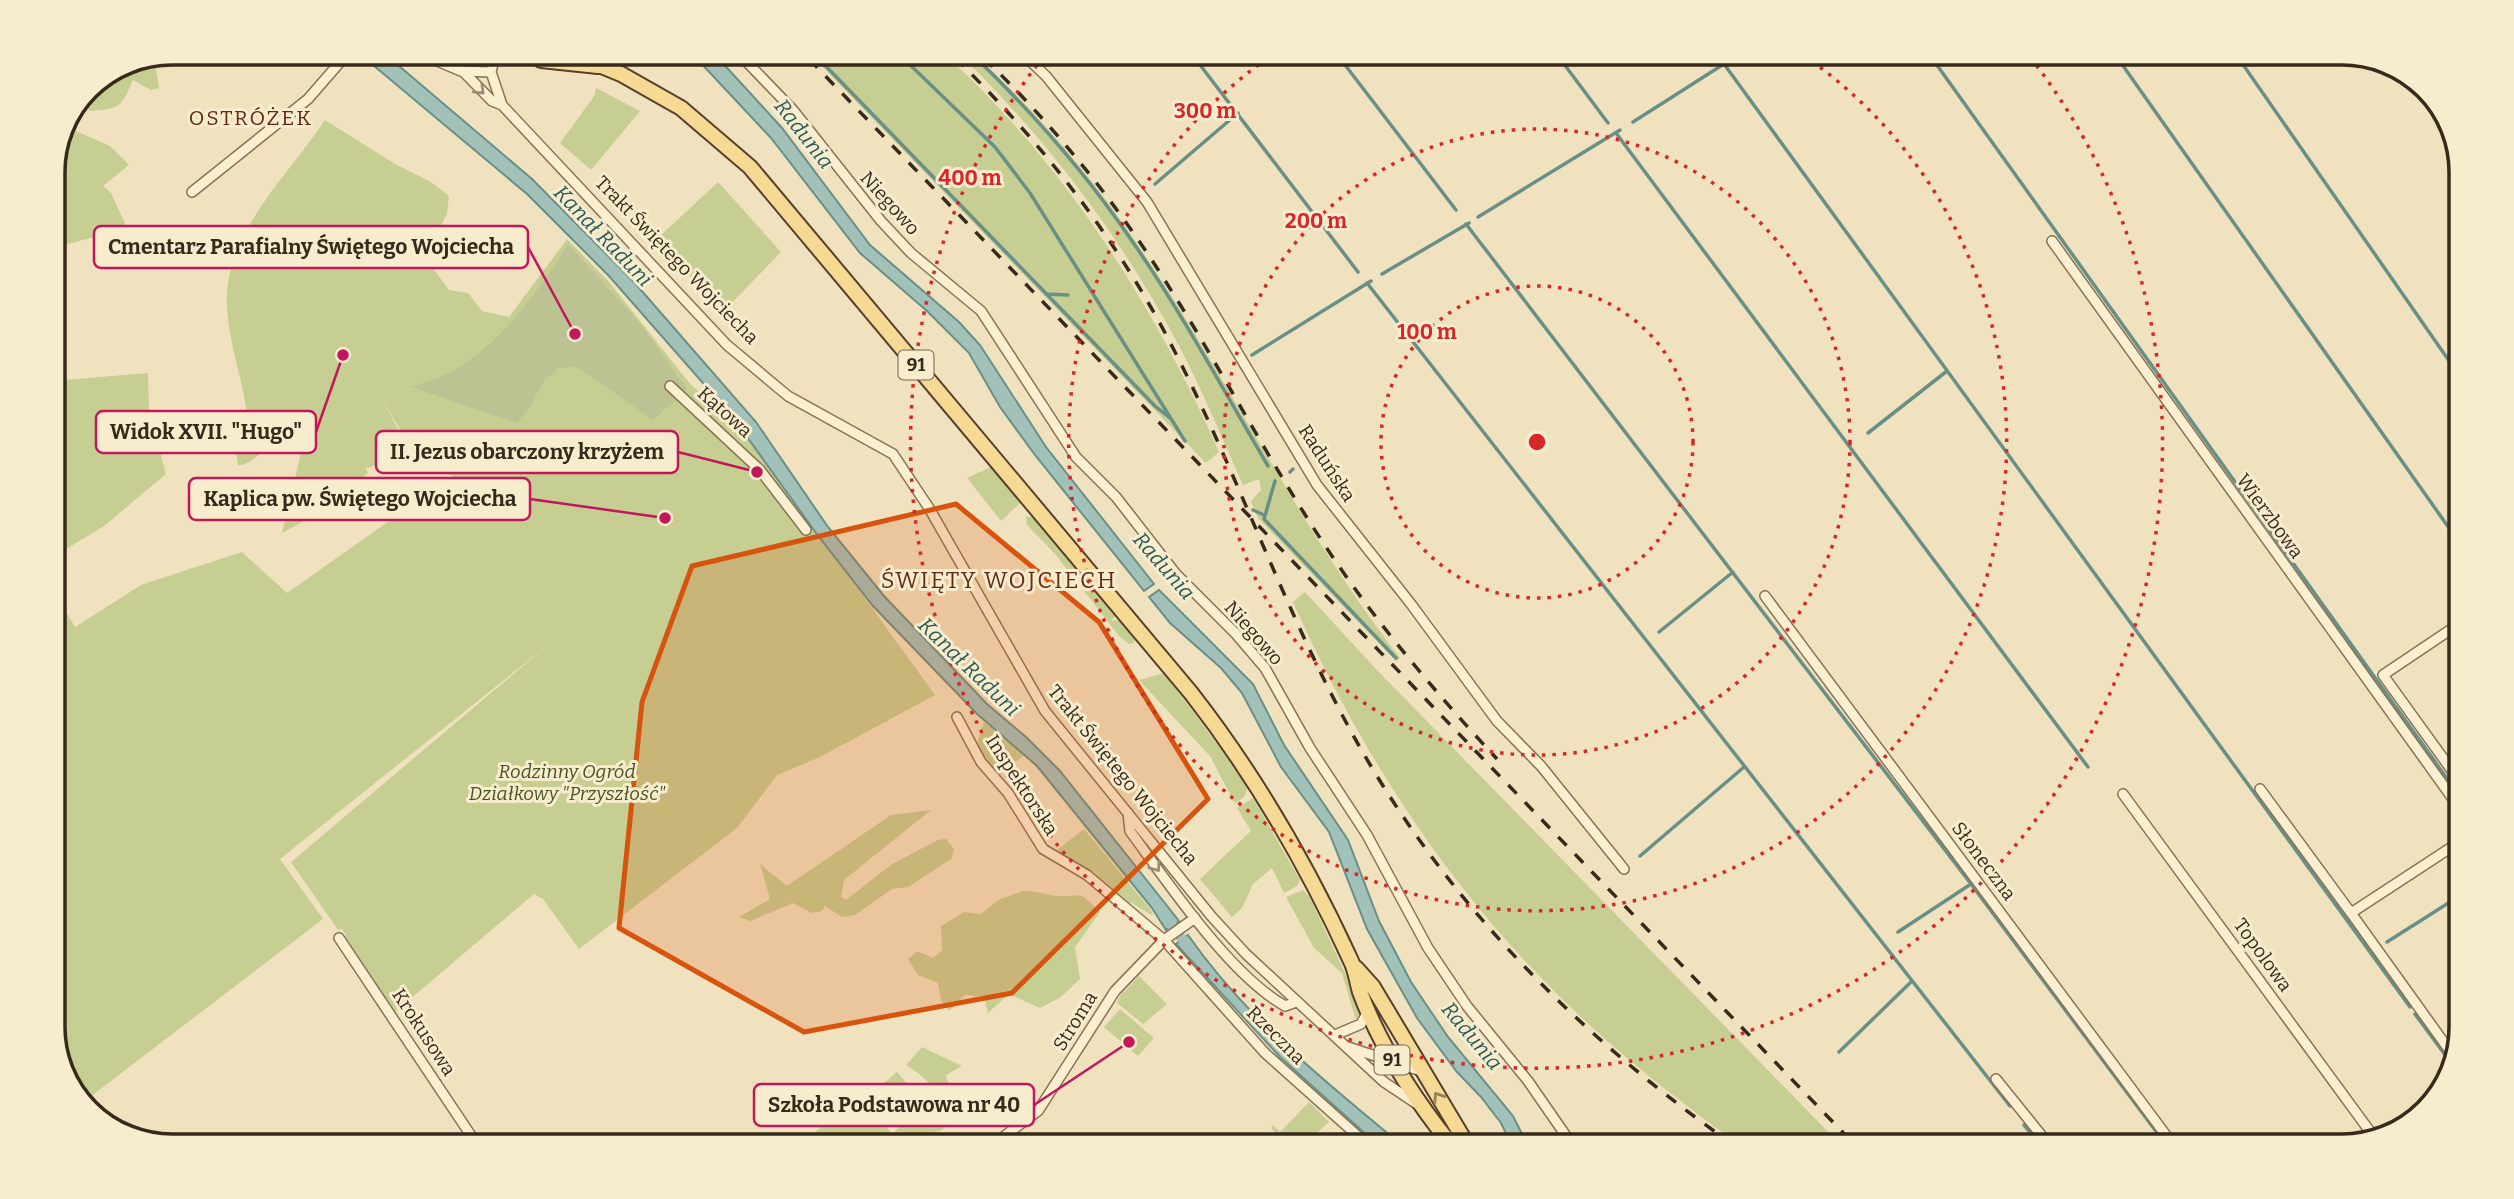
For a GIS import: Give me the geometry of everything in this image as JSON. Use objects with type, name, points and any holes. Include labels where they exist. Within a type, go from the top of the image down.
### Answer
[{"type":"main road","name":"Trakt Świętego Wojciecha","points":[[598,65],[621,74],[681,108],[750,167],[1192,693],[1243,764],[1276,817],[1353,964],[1369,1010],[1393,1061],[1421,1107],[1442,1134]]},
{"type":"main road","name":"Trakt Świętego Wojciecha","points":[[1353,964],[1373,987],[1460,1134]]},
{"type":"street","points":[[192,192],[308,99],[338,65]]},
{"type":"street","name":"Trakt Świętego Wojciecha","points":[[447,65],[461,71],[491,72],[502,105],[727,345],[788,396],[893,454],[929,508],[1035,697],[1212,917],[1296,1002],[1384,1082],[1421,1107]]},
{"type":"street","name":"Trakt Świętego Wojciecha","points":[[456,65],[492,101],[502,105]]},
{"type":"street","points":[[491,72],[493,65]]},
{"type":"street","name":"Niegowo","points":[[750,65],[793,110],[888,229],[911,253],[986,317],[1076,457],[1116,497],[1176,574],[1236,634],[1265,668],[1310,748],[1367,835],[1428,948],[1467,1006],[1528,1081],[1565,1134]]},
{"type":"street","name":"Raduńska","points":[[1034,65],[1147,202],[1317,485],[1411,604],[1497,721],[1541,766],[1624,869]]},
{"type":"street","name":"Wierzbowa","points":[[2052,241],[2449,793]]},
{"type":"street","name":"Kątowa","points":[[670,386],[760,470],[806,530]]},
{"type":"street","name":"Słoneczna","points":[[1765,596],[2165,1134]]},
{"type":"street","points":[[2449,631],[2384,675],[2449,766]]},
{"type":"street","name":"Inspektorska","points":[[957,717],[981,762],[1008,793],[1042,849],[1087,876],[1166,939]]},
{"type":"street","points":[[2260,789],[2447,1047]]},
{"type":"street","name":"Topolowa","points":[[2123,794],[2370,1131]]},
{"type":"street","points":[[1128,813],[1130,831],[1195,918],[1270,998],[1285,1006],[1296,1002]]},
{"type":"street","points":[[2351,913],[2449,849]]},
{"type":"street","name":"Stroma","points":[[1007,1134],[1038,1111],[1108,999],[1166,939],[1195,918]]},
{"type":"street","name":"Krokusowa","points":[[339,938],[470,1134]]},
{"type":"street","name":"Rzeczna","points":[[1166,939],[1265,1053],[1356,1134]]},
{"type":"street","points":[[1335,1035],[1361,1024],[1369,1010]]},
{"type":"street","name":"Trakt Świętego Wojciecha","points":[[1348,1047],[1421,1071]]},
{"type":"street","points":[[1996,1079],[2040,1134]]},
{"type":"highlighted area","points":[[956,504],[1099,622],[1208,799],[1012,993],[804,1032],[619,928],[642,702],[692,566]]},
{"type":"green space","points":[[821,65],[956,65],[992,100],[1069,192],[1136,292],[1194,397],[1219,452],[1206,463]]},
{"type":"green space","points":[[970,65],[986,65],[1023,102],[1065,148],[1122,222],[1173,299],[1330,558],[1400,658],[1396,661],[1258,518],[1251,501],[1261,490],[1259,479],[1243,485],[1187,361],[1133,267],[1054,157]]},
{"type":"green space","points":[[156,67],[159,88],[151,90],[133,80],[119,105],[90,111],[87,107],[112,83],[131,73]]},
{"type":"green space","points":[[596,88],[640,111],[591,170],[560,143],[595,95]]},
{"type":"green space","name":"Rodzinny Ogród Działkowy \"Przyszłość\"","points":[[325,120],[395,164],[431,182],[449,196],[447,213],[428,253],[435,271],[449,290],[468,293],[482,311],[509,317],[567,239],[609,282],[691,385],[742,428],[935,695],[820,757],[777,775],[737,828],[579,949],[543,899],[534,894],[395,1012],[344,939],[346,935],[342,929],[338,930],[291,862],[549,644],[280,859],[323,919],[91,1096],[70,1062],[65,1034],[65,610],[75,627],[141,585],[242,552],[287,593],[433,490],[492,494],[434,468],[409,445],[382,399],[407,446],[369,468],[365,467],[368,473],[324,510],[282,533],[300,457],[298,432],[281,437],[254,459],[238,466],[236,451],[245,450],[244,435],[248,429],[245,399],[228,323],[229,280],[235,255],[261,207]]},
{"type":"green space","points":[[74,130],[110,146],[129,165],[103,186],[111,193],[127,228],[65,245],[65,165]]},
{"type":"green space","points":[[718,182],[781,252],[722,313],[657,239]]},
{"type":"green space","points":[[568,244],[643,327],[687,389],[653,420],[577,367],[558,368],[543,382],[530,407],[517,423],[412,387],[452,371],[491,343],[533,296]]},
{"type":"green space","points":[[148,373],[149,411],[166,474],[104,526],[65,550],[65,380]]},
{"type":"green space","points":[[991,467],[1020,503],[1001,521],[967,478]]},
{"type":"green space","points":[[1026,516],[1034,518],[1116,615],[1111,621],[1120,620],[1135,638],[1134,643],[1129,644],[1119,636],[1056,555],[1027,525]]},
{"type":"green space","points":[[1305,592],[1375,668],[1830,1134],[1724,1134],[1611,1044],[1553,990],[1500,933],[1451,873],[1406,810],[1365,744],[1327,674],[1293,602]]},
{"type":"green space","points":[[1165,674],[1248,786],[1245,796],[1235,804],[1210,756],[1139,680]]},
{"type":"green space","points":[[984,722],[1024,755],[999,775],[986,762],[977,744]]},
{"type":"green space","points":[[1253,798],[1300,880],[1297,886],[1284,893],[1272,868],[1253,884],[1242,908],[1232,917],[1200,879],[1251,831],[1237,808]]},
{"type":"green space","points":[[931,810],[844,880],[841,897],[846,900],[892,864],[938,840],[946,839],[954,849],[951,859],[908,887],[892,889],[855,915],[842,917],[825,906],[822,911],[812,913],[793,903],[750,921],[739,917],[770,899],[760,864],[787,886],[891,815]]},
{"type":"green space","points":[[1084,829],[1151,910],[1153,916],[1132,903],[1126,903],[1053,853]]},
{"type":"green space","points":[[1303,890],[1309,896],[1357,999],[1360,1011],[1356,1020],[1342,973],[1314,948],[1286,897]]},
{"type":"green space","points":[[1023,891],[1056,896],[1079,895],[1100,912],[1075,947],[1080,979],[1061,997],[1040,1008],[1009,994],[988,1013],[984,997],[965,995],[949,1011],[941,1000],[938,983],[918,975],[908,959],[917,951],[933,958],[942,950],[941,926],[964,912],[981,914],[1000,899]]},
{"type":"green space","points":[[1139,976],[1167,1004],[1143,1024],[1117,1003]]},
{"type":"green space","points":[[1120,1009],[1154,1038],[1138,1056],[1104,1027]]},
{"type":"green space","points":[[922,1047],[962,1066],[946,1075],[957,1120],[940,1131],[927,1134],[894,1134],[908,1113],[901,1101],[877,1089],[897,1072],[911,1088],[926,1116],[934,1115],[936,1106],[934,1091],[930,1085],[906,1065]]},
{"type":"green space","points":[[862,1097],[892,1134],[813,1134],[836,1113]]},
{"type":"green space","points":[[1309,1102],[1329,1122],[1316,1134],[1276,1134],[1271,1128],[1273,1125],[1280,1132]]},
{"type":"water","points":[[373,65],[398,65],[532,179],[634,282],[756,422],[828,527],[884,596],[987,704],[1060,771],[1179,921],[1166,930],[1152,908],[1037,766],[976,713],[873,606],[816,533],[732,416],[609,276],[527,194]]},
{"type":"water","points":[[703,65],[724,65],[782,128],[870,245],[959,322],[980,345],[1046,447],[1154,584],[1144,591],[1035,455],[1000,407],[969,353],[927,311],[860,253],[771,138]]},
{"type":"water","points":[[1159,590],[1253,684],[1284,745],[1348,840],[1379,921],[1411,982],[1448,1037],[1513,1116],[1522,1134],[1506,1134],[1481,1097],[1457,1072],[1417,1018],[1367,929],[1329,832],[1281,767],[1242,693],[1221,668],[1170,623],[1149,597]]},
{"type":"water","points":[[1188,935],[1235,994],[1288,1048],[1389,1134],[1366,1134],[1280,1057],[1176,944]]},
{"type":"waterway","points":[[825,65],[1155,406],[1170,418]]},
{"type":"waterway","points":[[910,65],[995,147],[1030,193],[1185,441]]},
{"type":"waterway","points":[[983,65],[1059,146],[1115,216],[1185,324],[1268,466]]},
{"type":"waterway","points":[[1200,65],[1358,272]]},
{"type":"waterway","points":[[1345,65],[1456,210]]},
{"type":"waterway","points":[[1565,65],[1608,123]]},
{"type":"waterway","points":[[1633,122],[1722,65]]},
{"type":"waterway","points":[[1725,65],[2410,1007]]},
{"type":"waterway","points":[[1937,65],[2449,781]]},
{"type":"waterway","points":[[2122,65],[2449,528]]},
{"type":"waterway","points":[[2243,65],[2449,361]]},
{"type":"waterway","points":[[1155,184],[1238,113]]},
{"type":"waterway","points":[[1478,217],[1620,130]]},
{"type":"waterway","points":[[1616,133],[2088,767]]},
{"type":"waterway","points":[[1382,274],[1469,223]]},
{"type":"waterway","points":[[1466,224],[1971,884],[2158,1134]]},
{"type":"waterway","points":[[1252,355],[1371,281]]},
{"type":"waterway","points":[[1367,283],[2010,1106]]},
{"type":"waterway","points":[[1046,294],[1068,295]]},
{"type":"waterway","points":[[1868,433],[1947,371]]},
{"type":"waterway","points":[[1290,472],[1293,469]]},
{"type":"waterway","points":[[1275,481],[1264,519],[1396,658]]},
{"type":"waterway","points":[[1253,510],[1264,515]]},
{"type":"waterway","points":[[1659,632],[1733,572]]},
{"type":"waterway","points":[[1640,856],[1744,767]]},
{"type":"waterway","points":[[1898,932],[1971,884]]},
{"type":"waterway","points":[[2387,942],[2449,903]]},
{"type":"waterway","name":"Kanał Raduni","points":[[1164,915],[1190,949]]},
{"type":"waterway","points":[[1839,1052],[1912,981]]},
{"type":"waterway","points":[[2415,1014],[2445,1055]]},
{"type":"waterway","points":[[2024,1125],[2031,1134]]},
{"type":"railway","points":[[815,65],[1844,1134]]},
{"type":"railway","points":[[962,65],[1019,124],[1049,160],[1130,272],[1198,399],[1328,688],[1390,796],[1430,855],[1521,963],[1571,1012],[1623,1059],[1719,1134]]},
{"type":"railway","points":[[991,65],[1034,109],[1103,191],[1185,313],[1306,517],[1347,578],[1408,658],[1497,759]]},
{"type":"place","name":"Cmentarz Parafialny Świętego Wojciecha","points":[[575,334]]},
{"type":"place","name":"Widok XVII. \"Hugo\"","points":[[343,355]]},
{"type":"place","name":"II. Jezus obarczony krzyżem","points":[[757,472]]},
{"type":"place","name":"Kaplica pw. Świętego Wojciecha","points":[[665,518]]},
{"type":"place","name":"Szkoła Podstawowa nr 40","points":[[1129,1042]]},
{"type":"district","name":"OSTRÓŻEK","points":[[251,118]]},
{"type":"district","name":"ŚWIĘTY WOJCIECH","points":[[999,580]]},
{"type":"water label","name":"Radunia","points":[[804,134]]},
{"type":"water label","name":"Radunia","points":[[1164,566]]},
{"type":"water label","name":"Radunia","points":[[1472,1036]]}]
